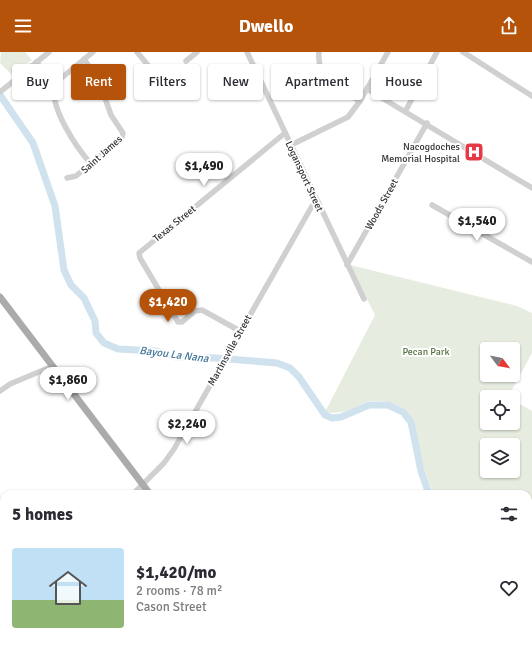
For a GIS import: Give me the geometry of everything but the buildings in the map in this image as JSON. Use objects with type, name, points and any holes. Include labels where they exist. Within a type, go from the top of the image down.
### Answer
[{"type":"main road","points":[[0,297],[147,490]]},
{"type":"street","points":[[34,64],[49,52]]},
{"type":"street","points":[[63,76],[93,52]]},
{"type":"street","points":[[137,52],[147,64]]},
{"type":"street","points":[[186,61],[197,52]]},
{"type":"street","name":"Logansport Street","points":[[247,52],[364,299]]},
{"type":"street","points":[[319,52],[320,68],[326,78],[335,87],[360,101]]},
{"type":"street","points":[[291,145],[345,119],[352,113],[388,52]]},
{"type":"street","points":[[406,110],[437,52]]},
{"type":"street","points":[[463,52],[532,96]]},
{"type":"street","name":"Saint James","points":[[67,178],[76,176],[91,164],[122,137],[123,133],[111,115],[99,81],[84,59]]},
{"type":"street","points":[[0,92],[12,82]]},
{"type":"street","points":[[367,88],[406,110],[532,188]]},
{"type":"street","points":[[56,100],[68,133],[76,146],[91,164]]},
{"type":"street","name":"Woods Street","points":[[347,265],[427,123]]},
{"type":"street","name":"Texas Street","points":[[240,331],[202,310],[196,311],[182,322],[178,322],[140,258],[139,253],[285,133]]},
{"type":"street","name":"Martinsville Street","points":[[137,490],[174,449],[316,199]]},
{"type":"street","points":[[432,205],[532,262]]},
{"type":"street","points":[[0,391],[15,382],[53,366]]},
{"type":"green space","points":[[1,52],[25,52],[32,60],[27,64],[12,64],[12,75],[0,63]]},
{"type":"green space","name":"Pecan Park","points":[[350,265],[517,306],[532,313],[532,353],[520,375],[520,342],[480,342],[480,382],[516,382],[512,390],[480,390],[480,430],[520,430],[520,404],[532,411],[532,490],[432,490],[423,465],[415,428],[412,419],[406,411],[398,405],[386,402],[370,401],[343,412],[325,412],[375,315]]},
{"type":"waterway","name":"Bayou La Nana","points":[[0,95],[33,143],[55,206],[64,270],[71,285],[84,298],[95,321],[96,333],[104,343],[118,349],[157,351],[176,357],[216,358],[277,363],[290,368],[299,377],[325,415],[332,418],[341,417],[369,405],[388,405],[403,412],[411,422],[421,471],[428,490]]},
{"type":"place","name":"Nacogdoches Memorial Hospital","points":[[474,152]]}]
